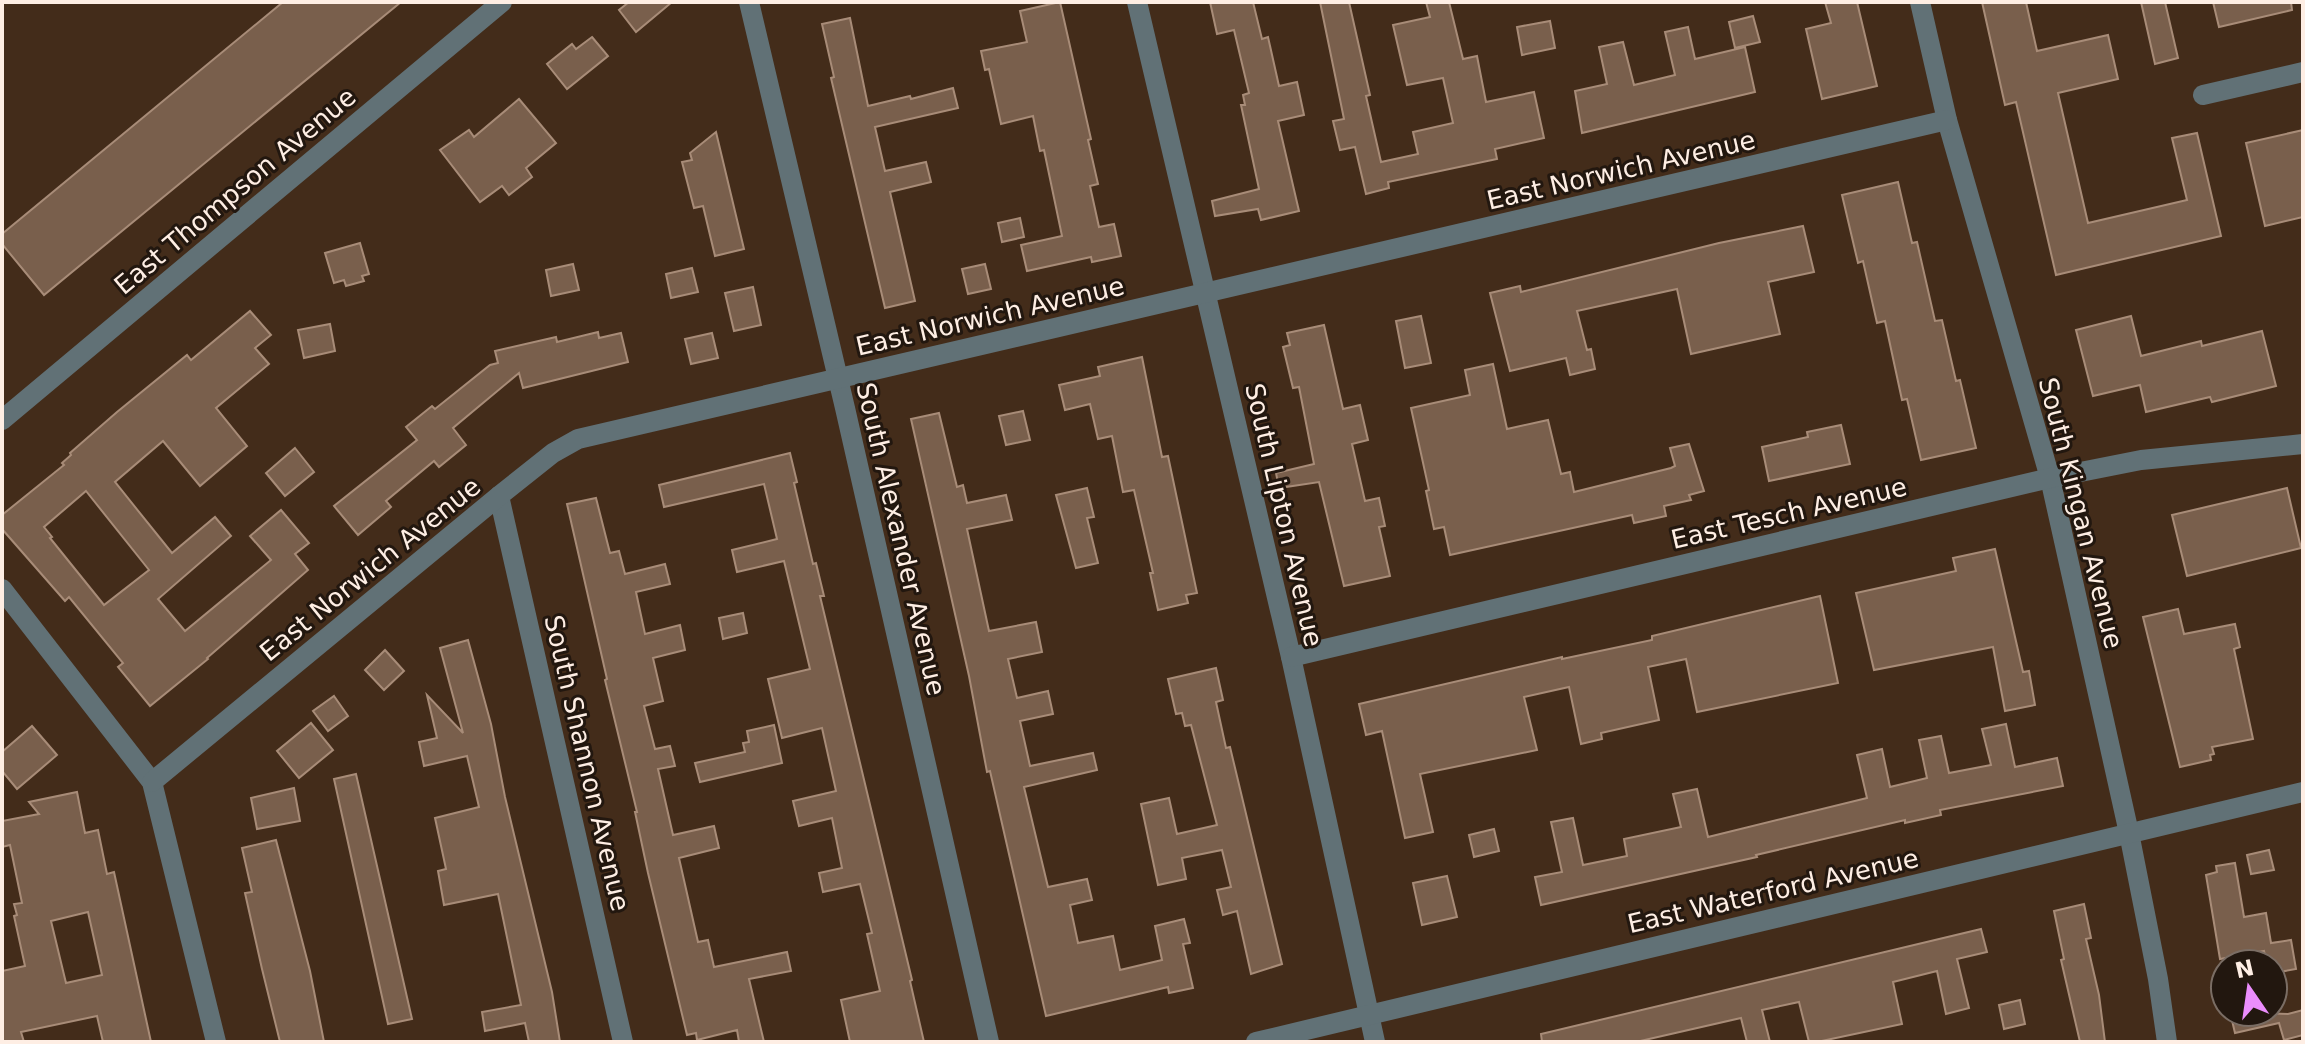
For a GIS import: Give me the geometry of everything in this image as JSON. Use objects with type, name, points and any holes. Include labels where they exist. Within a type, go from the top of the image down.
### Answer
[{"type":"street","name":"East Thompson Avenue","points":[[2,420],[502,2]]},
{"type":"street","name":"South Alexander Avenue","points":[[749,2],[989,1042]]},
{"type":"street","name":"South Lipton Avenue","points":[[1137,2],[1291,657],[1375,1042]]},
{"type":"street","name":"South Kingan Avenue","points":[[1920,2],[1947,120],[2050,478],[2129,833],[2158,979],[2167,1042]]},
{"type":"street","points":[[2203,95],[2303,72]]},
{"type":"street","name":"East Norwich Avenue","points":[[152,782],[499,496],[553,453],[578,439],[1947,120]]},
{"type":"street","name":"East Tesch Avenue","points":[[1291,657],[2050,478],[2141,460],[2303,444]]},
{"type":"street","name":"South Shannon Avenue","points":[[499,496],[623,1042]]},
{"type":"street","points":[[2,589],[152,782],[216,1042]]},
{"type":"street","name":"East Waterford Avenue","points":[[1256,1042],[2303,792]]},
{"type":"building","points":[[283,2],[401,2],[44,295],[2,244],[2,234]]},
{"type":"building","points":[[629,2],[672,2],[636,32],[619,10]]},
{"type":"building","points":[[1060,2],[1091,139],[1088,140],[1098,184],[1090,186],[1099,227],[1114,224],[1121,256],[1092,262],[1091,257],[1027,271],[1021,245],[1062,236],[1044,150],[1040,151],[1033,116],[1001,124],[989,69],[985,70],[981,51],[1027,42],[1020,11]]},
{"type":"building","points":[[1210,2],[1253,2],[1262,39],[1268,37],[1279,86],[1297,82],[1304,115],[1278,121],[1299,211],[1261,220],[1258,209],[1215,216],[1212,201],[1259,189],[1241,105],[1245,105],[1243,95],[1249,93],[1234,30],[1217,34]]},
{"type":"building","points":[[1320,2],[1349,2],[1381,162],[1418,154],[1413,132],[1453,123],[1443,78],[1407,85],[1393,25],[1430,17],[1426,2],[1449,2],[1463,59],[1477,56],[1486,102],[1534,92],[1544,138],[1495,149],[1497,159],[1388,182],[1389,188],[1366,194],[1355,147],[1340,150],[1333,121],[1344,119]]},
{"type":"building","points":[[1825,2],[1857,2],[1877,86],[1822,99],[1806,29],[1831,23]]},
{"type":"building","points":[[1982,2],[2026,2],[2037,51],[2108,35],[2118,79],[2058,93],[2088,223],[2187,200],[2172,138],[2197,133],[2221,236],[2056,275],[2016,102],[2005,105]]},
{"type":"building","points":[[2141,2],[2165,2],[2178,58],[2155,64]]},
{"type":"building","points":[[2213,2],[2291,2],[2292,10],[2219,27]]},
{"type":"building","points":[[1753,16],[1760,42],[1735,48],[1729,22]]},
{"type":"building","points":[[850,18],[868,106],[953,88],[958,108],[875,127],[885,171],[926,162],[931,182],[890,192],[915,301],[885,308],[831,78],[834,77],[822,24]]},
{"type":"building","points":[[1550,21],[1555,48],[1522,55],[1517,27]]},
{"type":"building","points":[[1688,27],[1695,59],[1745,47],[1755,92],[1582,133],[1575,91],[1607,84],[1599,47],[1623,42],[1634,85],[1675,75],[1665,32]]},
{"type":"building","points":[[592,37],[608,56],[567,89],[547,64],[572,44],[576,49]]},
{"type":"building","points":[[519,99],[556,143],[526,168],[532,177],[509,195],[502,186],[480,202],[440,150],[469,130],[474,137]]},
{"type":"building","points":[[2303,130],[2303,217],[2265,226],[2246,143]]},
{"type":"building","points":[[716,132],[744,249],[715,256],[703,206],[694,208],[682,162],[692,160],[690,153]]},
{"type":"building","points":[[1898,182],[1912,243],[1917,242],[1935,321],[1942,320],[1956,381],[1960,380],[1976,448],[1921,460],[1907,399],[1902,400],[1885,321],[1877,323],[1863,261],[1858,263],[1842,195]]},
{"type":"building","points":[[1020,218],[1024,237],[1002,242],[998,223]]},
{"type":"building","points":[[1803,226],[1814,272],[1768,282],[1780,334],[1691,354],[1677,289],[1577,311],[1595,369],[1570,375],[1566,358],[1510,371],[1490,293],[1520,286],[1521,292],[1719,243]]},
{"type":"building","points":[[360,243],[369,274],[362,276],[364,281],[346,286],[344,280],[334,283],[325,253]]},
{"type":"building","points":[[573,264],[579,290],[551,296],[546,270]]},
{"type":"building","points":[[985,264],[991,289],[968,294],[962,269]]},
{"type":"building","points":[[692,268],[698,292],[671,298],[666,274]]},
{"type":"building","points":[[753,287],[761,325],[734,331],[725,293]]},
{"type":"building","points":[[250,311],[271,335],[255,348],[269,364],[216,408],[247,446],[200,486],[163,441],[115,482],[172,553],[215,517],[231,536],[158,599],[185,631],[271,560],[250,536],[281,510],[309,543],[295,554],[308,570],[150,706],[118,667],[123,663],[69,597],[65,601],[2,529],[2,515],[64,465],[62,463],[70,453],[117,412],[187,355],[191,360]],"holes":[[[86,491],[149,570],[104,605],[44,527]]]},
{"type":"building","points":[[1421,316],[1431,363],[1405,368],[1396,321]]},
{"type":"building","points":[[2131,316],[2141,356],[2201,341],[2202,346],[2262,331],[2276,386],[2212,402],[2210,397],[2146,412],[2140,385],[2093,396],[2076,330]]},
{"type":"building","points":[[330,324],[335,351],[304,358],[298,330]]},
{"type":"building","points":[[1324,325],[1343,409],[1360,405],[1368,440],[1352,444],[1365,501],[1379,498],[1385,526],[1379,527],[1390,576],[1344,586],[1319,482],[1279,488],[1276,473],[1314,464],[1299,387],[1293,388],[1283,347],[1290,345],[1287,333]]},
{"type":"building","points":[[598,332],[599,338],[621,333],[628,362],[523,388],[519,373],[453,428],[466,445],[439,467],[434,461],[386,501],[391,507],[358,535],[334,506],[417,440],[406,427],[432,406],[435,409],[490,365],[498,363],[495,351],[556,337],[557,342]]},
{"type":"building","points":[[712,333],[718,358],[691,364],[685,339]]},
{"type":"building","points":[[1142,357],[1162,457],[1168,456],[1197,593],[1186,595],[1188,603],[1158,610],[1134,490],[1123,492],[1112,436],[1098,439],[1090,404],[1065,410],[1059,385],[1100,376],[1098,367]]},
{"type":"building","points":[[1493,364],[1507,429],[1548,420],[1561,474],[1570,472],[1574,492],[1671,468],[1675,466],[1670,448],[1689,444],[1704,491],[1689,495],[1691,500],[1664,506],[1666,516],[1634,523],[1632,515],[1450,555],[1444,527],[1434,529],[1411,408],[1470,395],[1465,370]]},
{"type":"building","points":[[1023,411],[1030,440],[1006,445],[999,416]]},
{"type":"building","points":[[939,413],[957,487],[963,485],[967,503],[1006,495],[1012,520],[967,529],[989,631],[1036,622],[1042,652],[1008,659],[1017,698],[1048,691],[1053,714],[1020,721],[1030,766],[1093,753],[1097,770],[1024,787],[1048,887],[1087,879],[1092,900],[1070,905],[1078,943],[1113,936],[1120,970],[1162,960],[1155,926],[1184,919],[1190,943],[1183,944],[1193,988],[1169,993],[1168,987],[1046,1016],[990,771],[987,772],[969,676],[911,419]]},
{"type":"building","points":[[1841,425],[1850,464],[1769,481],[1762,447],[1808,437],[1807,432]]},
{"type":"building","points":[[295,448],[314,472],[285,496],[266,473]]},
{"type":"building","points":[[790,453],[797,482],[794,483],[813,564],[816,563],[824,596],[820,596],[924,1042],[850,1042],[841,1000],[880,991],[867,934],[872,933],[860,884],[823,892],[819,873],[842,868],[832,818],[799,826],[793,801],[836,791],[822,728],[782,738],[768,679],[810,669],[784,561],[737,572],[732,550],[777,539],[764,484],[664,507],[659,485]]},
{"type":"building","points":[[1087,488],[1094,517],[1087,518],[1098,563],[1076,568],[1056,495]]},
{"type":"building","points":[[2287,488],[2301,548],[2187,576],[2172,515]]},
{"type":"building","points":[[596,498],[610,553],[619,551],[625,574],[665,564],[670,584],[636,592],[645,634],[680,625],[685,650],[653,658],[663,701],[644,706],[655,749],[670,746],[675,766],[658,769],[673,835],[714,826],[719,848],[679,858],[698,942],[708,940],[714,967],[787,952],[791,971],[749,979],[764,1042],[739,1042],[737,1030],[697,1040],[696,1033],[687,1035],[567,504]]},
{"type":"building","points":[[1995,549],[2023,672],[2029,671],[2035,705],[2005,711],[1993,647],[1874,670],[1856,593],[1956,571],[1953,558]]},
{"type":"building","points":[[1820,596],[1838,683],[1697,712],[1686,659],[1648,667],[1659,720],[1601,733],[1602,739],[1581,744],[1569,687],[1524,697],[1537,750],[1420,774],[1433,832],[1405,838],[1382,731],[1366,735],[1359,704],[1562,657],[1652,640],[1652,636]]},
{"type":"building","points":[[2178,609],[2184,634],[2235,624],[2240,647],[2234,649],[2253,739],[2212,747],[2214,754],[2210,755],[2211,760],[2180,767],[2143,617]]},
{"type":"building","points":[[743,613],[747,633],[723,639],[719,618]]},
{"type":"building","points":[[468,640],[491,724],[505,797],[552,992],[560,1042],[529,1042],[525,1023],[485,1031],[482,1012],[521,1005],[498,894],[444,905],[438,871],[446,869],[435,818],[479,807],[467,756],[424,766],[419,742],[437,738],[427,695],[463,733],[440,648]]},
{"type":"building","points":[[385,650],[404,671],[384,690],[365,670]]},
{"type":"building","points":[[1216,668],[1223,700],[1216,702],[1226,748],[1230,747],[1282,964],[1251,974],[1237,911],[1223,915],[1217,890],[1231,887],[1222,850],[1182,858],[1186,879],[1158,885],[1141,804],[1169,798],[1177,834],[1217,825],[1191,725],[1185,726],[1182,713],[1176,714],[1168,679]]},
{"type":"building","points":[[334,696],[348,716],[328,731],[313,711]]},
{"type":"building","points":[[311,723],[333,750],[299,778],[277,751]]},
{"type":"building","points":[[2006,724],[2015,767],[2057,758],[2063,786],[1940,810],[1941,815],[1905,823],[1905,820],[1541,905],[1535,877],[1562,872],[1551,822],[1573,818],[1583,865],[1627,856],[1624,839],[1681,827],[1673,794],[1697,789],[1708,837],[1867,798],[1857,755],[1882,749],[1890,787],[1927,778],[1919,740],[1941,736],[1949,773],[1991,765],[1982,729]]},
{"type":"building","points":[[774,725],[782,763],[700,782],[695,763],[745,752],[743,743],[749,742],[747,731]]},
{"type":"building","points":[[32,726],[57,755],[17,789],[2,771],[2,752]]},
{"type":"building","points":[[356,774],[412,1019],[388,1024],[334,779]]},
{"type":"building","points":[[294,788],[300,821],[257,829],[251,798]]},
{"type":"building","points":[[77,792],[85,833],[98,830],[107,874],[114,872],[151,1042],[103,1042],[97,1016],[21,1032],[24,1042],[2,1042],[2,971],[25,966],[14,916],[17,915],[14,904],[22,903],[10,845],[2,847],[2,821],[39,814],[29,802]],"holes":[[[88,912],[102,975],[66,983],[51,921]]]},
{"type":"building","points":[[1494,829],[1499,851],[1474,857],[1469,835]]},
{"type":"building","points":[[276,840],[310,971],[324,1042],[280,1042],[262,969],[245,893],[252,892],[242,848]]},
{"type":"building","points":[[2269,850],[2274,870],[2251,874],[2247,855]]},
{"type":"building","points":[[2235,863],[2244,917],[2266,913],[2271,943],[2291,940],[2296,969],[2289,970],[2289,948],[2218,948],[2206,875],[2217,872],[2216,866]]},
{"type":"building","points":[[1447,876],[1457,917],[1422,925],[1413,883]]},
{"type":"building","points":[[2084,904],[2091,938],[2086,939],[2099,995],[2105,1042],[2080,1042],[2061,960],[2064,959],[2054,911]]},
{"type":"building","points":[[1981,929],[1987,952],[1957,959],[1969,1008],[1946,1014],[1937,971],[1893,982],[1902,1024],[1817,1042],[1809,1042],[1799,1002],[1762,1010],[1770,1042],[1747,1042],[1741,1018],[1636,1042],[1542,1042],[1541,1034]]},
{"type":"building","points":[[2020,1000],[2025,1024],[2004,1029],[1999,1005]]},
{"type":"building","points":[[2303,1010],[2303,1035],[2284,1040],[2280,1028],[2289,1028],[2289,1014]]},
{"type":"building","points":[[2234,1028],[2257,1028],[2235,1033]]}]
